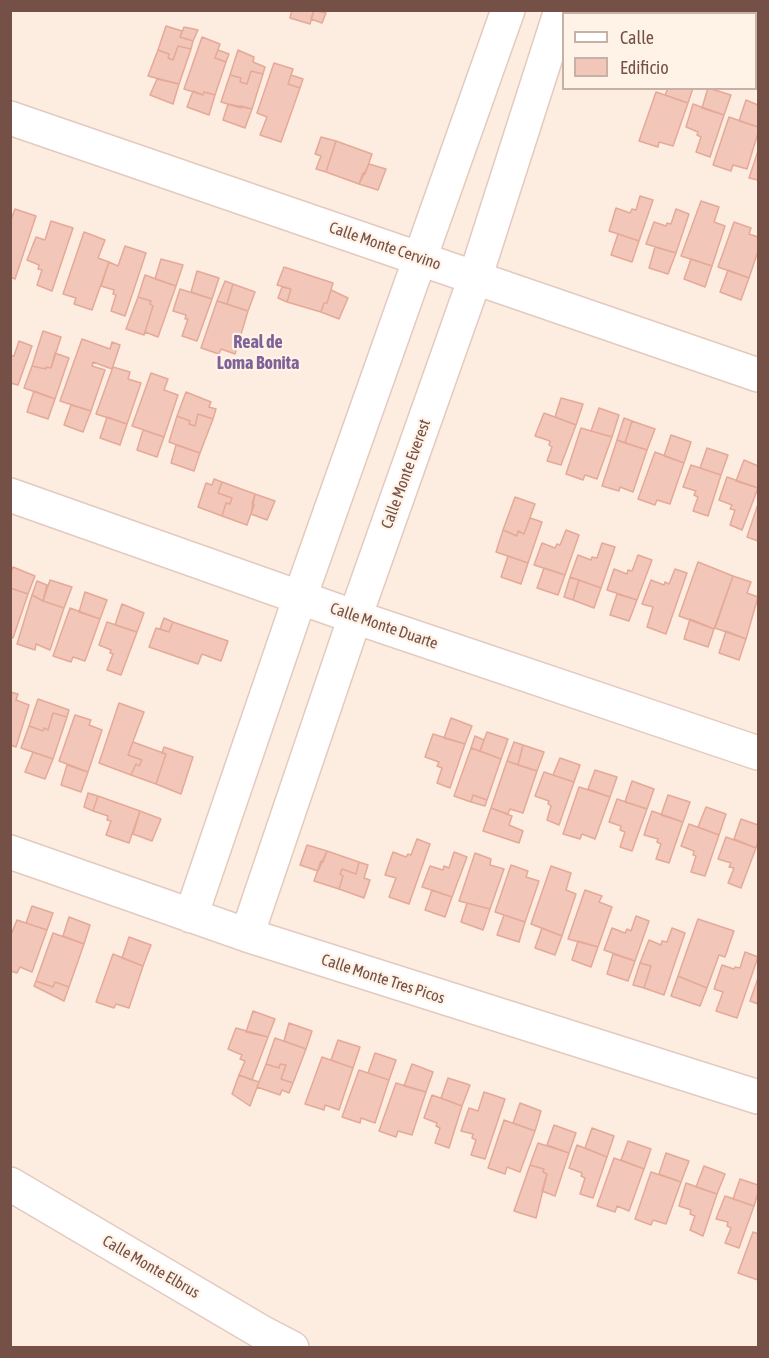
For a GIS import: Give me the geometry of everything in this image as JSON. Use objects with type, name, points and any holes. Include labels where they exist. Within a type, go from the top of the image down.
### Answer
[{"type":"street","points":[[191,916],[300,597],[508,10]]},
{"type":"street","name":"Calle Monte Everest","points":[[247,935],[355,616],[475,278],[561,10]]},
{"type":"street","name":"Calle Monte Cervino","points":[[10,118],[759,375]]},
{"type":"street","name":"Calle Monte Duarte","points":[[10,495],[355,616],[759,753]]},
{"type":"street","name":"Calle Monte Tres Picos","points":[[10,852],[247,935],[759,1097]]},
{"type":"street","name":"Calle Monte Elbrus","points":[[10,1184],[263,1333],[292,1347]]},
{"type":"building","points":[[292,10],[314,10],[310,24],[290,18]]},
{"type":"building","points":[[314,10],[326,13],[322,23],[311,19]]},
{"type":"building","points":[[166,26],[182,31],[180,37],[193,41],[191,49],[178,46],[173,60],[168,58],[169,54],[158,50]]},
{"type":"building","points":[[184,27],[198,30],[193,41],[180,37]]},
{"type":"building","points":[[202,37],[220,44],[215,58],[226,62],[215,95],[204,92],[203,95],[184,89]]},
{"type":"building","points":[[178,46],[191,49],[179,84],[148,76],[158,50],[169,54],[168,58],[173,60]]},
{"type":"building","points":[[218,50],[229,54],[226,62],[215,58]]},
{"type":"building","points":[[238,50],[254,57],[253,62],[265,67],[263,74],[251,71],[247,84],[240,82],[241,78],[230,75]]},
{"type":"building","points":[[274,63],[293,69],[288,84],[300,88],[281,142],[260,135],[267,117],[257,113]]},
{"type":"building","points":[[251,71],[263,74],[252,109],[221,102],[230,75],[241,78],[240,82],[247,84]]},
{"type":"building","points":[[291,75],[303,79],[300,88],[288,84]]},
{"type":"building","points":[[157,79],[179,84],[173,104],[150,95]]},
{"type":"building","points":[[667,90],[692,90],[688,103],[665,95]]},
{"type":"building","points":[[707,90],[731,95],[724,115],[702,108]]},
{"type":"building","points":[[193,91],[203,95],[204,92],[215,95],[209,115],[187,107]]},
{"type":"building","points":[[656,92],[688,103],[673,146],[659,142],[658,147],[639,141]]},
{"type":"building","points":[[746,100],[758,105],[758,127],[739,121]]},
{"type":"building","points":[[228,104],[252,109],[245,128],[223,120]]},
{"type":"building","points":[[693,104],[724,115],[710,157],[696,152],[701,137],[697,135],[698,132],[686,127]]},
{"type":"building","points":[[729,117],[758,127],[747,169],[733,165],[731,171],[713,165]]},
{"type":"building","points":[[321,137],[336,141],[326,172],[316,169],[321,156],[315,154]]},
{"type":"building","points":[[336,141],[372,154],[359,184],[326,172]]},
{"type":"building","points":[[758,151],[758,180],[749,178]]},
{"type":"building","points":[[369,164],[386,169],[378,190],[359,184]]},
{"type":"building","points":[[640,196],[653,200],[639,241],[609,231],[616,208],[630,213],[632,209],[636,210]]},
{"type":"building","points":[[701,201],[719,207],[714,222],[725,226],[712,266],[681,256]]},
{"type":"building","points":[[15,209],[36,216],[15,279],[10,277],[10,222]]},
{"type":"building","points":[[676,209],[689,214],[676,253],[646,244],[654,222],[666,226],[667,223],[671,224]]},
{"type":"building","points":[[51,221],[73,228],[52,291],[37,285],[42,270],[38,269],[39,265],[27,260],[36,237],[45,240]]},
{"type":"building","points":[[734,222],[751,228],[749,234],[758,237],[758,251],[749,278],[718,267]]},
{"type":"building","points":[[84,232],[105,240],[98,258],[109,262],[92,310],[74,304],[76,298],[63,294]]},
{"type":"building","points":[[618,234],[639,241],[632,262],[611,255]]},
{"type":"building","points":[[125,246],[146,253],[125,316],[111,311],[116,295],[113,294],[114,290],[101,286],[109,262],[118,266]]},
{"type":"building","points":[[655,247],[676,253],[668,274],[649,268]]},
{"type":"building","points":[[161,259],[183,265],[176,286],[155,279]]},
{"type":"building","points":[[691,259],[712,266],[705,287],[684,279]]},
{"type":"building","points":[[284,267],[333,283],[327,303],[324,303],[321,312],[287,302],[291,289],[277,285]]},
{"type":"building","points":[[728,270],[749,278],[741,300],[720,292]]},
{"type":"building","points":[[197,271],[219,278],[212,299],[191,292]]},
{"type":"building","points":[[145,275],[176,286],[158,337],[145,332],[153,306],[150,304],[151,301],[138,297]]},
{"type":"building","points":[[225,281],[233,284],[227,304],[217,301]]},
{"type":"building","points":[[233,284],[255,292],[248,311],[227,304]]},
{"type":"building","points":[[282,287],[291,289],[287,302],[278,298]]},
{"type":"building","points":[[180,289],[212,299],[197,341],[182,336],[188,319],[185,319],[186,315],[173,311]]},
{"type":"building","points":[[331,290],[348,298],[339,319],[321,312]]},
{"type":"building","points":[[138,297],[151,301],[150,304],[153,306],[144,335],[126,329]]},
{"type":"building","points":[[217,301],[248,311],[235,354],[221,349],[219,354],[201,348]]},
{"type":"building","points":[[43,331],[61,337],[51,368],[46,367],[46,369],[32,366]]},
{"type":"building","points":[[82,339],[110,349],[112,342],[120,345],[112,369],[93,362],[92,366],[105,370],[91,411],[60,401]]},
{"type":"building","points":[[19,341],[32,346],[18,385],[10,383],[10,355],[14,356]]},
{"type":"building","points":[[55,353],[69,358],[55,399],[24,388],[32,366],[51,368]]},
{"type":"building","points":[[113,367],[130,372],[128,379],[141,383],[127,424],[96,414]]},
{"type":"building","points":[[151,373],[168,379],[164,390],[178,395],[164,437],[132,426]]},
{"type":"building","points":[[34,391],[55,399],[48,419],[27,412]]},
{"type":"building","points":[[186,392],[211,402],[209,407],[216,409],[213,419],[198,414],[195,426],[189,424],[190,421],[177,416]]},
{"type":"building","points":[[561,398],[583,404],[576,425],[555,417]]},
{"type":"building","points":[[71,405],[91,411],[83,432],[64,425]]},
{"type":"building","points":[[599,408],[619,415],[612,437],[591,431]]},
{"type":"building","points":[[544,413],[576,425],[561,465],[547,461],[552,447],[549,445],[550,441],[535,436]]},
{"type":"building","points":[[198,414],[213,419],[200,453],[169,442],[177,416],[190,421],[189,424],[195,426]]},
{"type":"building","points":[[107,417],[127,424],[120,445],[100,438]]},
{"type":"building","points":[[624,418],[632,421],[625,443],[617,440]]},
{"type":"building","points":[[632,421],[655,429],[647,450],[625,443]]},
{"type":"building","points":[[581,428],[612,437],[597,479],[585,475],[583,480],[566,474]]},
{"type":"building","points":[[143,430],[164,437],[157,457],[137,450]]},
{"type":"building","points":[[671,435],[691,442],[684,463],[664,456]]},
{"type":"building","points":[[617,440],[647,450],[633,492],[620,487],[619,491],[602,486]]},
{"type":"building","points":[[176,445],[200,453],[194,471],[171,463]]},
{"type":"building","points":[[707,448],[728,455],[721,475],[700,468]]},
{"type":"building","points":[[655,452],[684,463],[670,504],[657,500],[655,505],[638,499]]},
{"type":"building","points":[[744,460],[758,466],[758,488],[736,481]]},
{"type":"building","points":[[691,465],[721,475],[708,516],[693,511],[698,497],[694,495],[696,491],[683,487]]},
{"type":"building","points":[[727,477],[758,488],[742,530],[730,525],[735,510],[730,509],[732,505],[719,500]]},
{"type":"building","points":[[214,479],[222,482],[218,493],[232,498],[230,504],[226,503],[222,516],[198,507],[206,483],[212,485]]},
{"type":"building","points":[[222,482],[255,494],[247,525],[222,516],[226,503],[230,504],[232,498],[218,493]]},
{"type":"building","points":[[255,494],[275,501],[267,520],[251,514]]},
{"type":"building","points":[[515,497],[535,504],[524,534],[518,531],[517,536],[503,530]]},
{"type":"building","points":[[758,504],[758,541],[747,537]]},
{"type":"building","points":[[530,518],[542,522],[528,563],[496,552],[503,530],[517,536],[518,531],[524,534]]},
{"type":"building","points":[[566,530],[579,535],[565,575],[534,565],[542,543],[555,548],[557,544],[560,545]]},
{"type":"building","points":[[602,543],[615,547],[601,588],[570,577],[578,555],[591,560],[592,557],[597,558]]},
{"type":"building","points":[[638,555],[652,560],[637,600],[607,590],[614,569],[627,574],[628,570],[632,571]]},
{"type":"building","points":[[508,556],[528,563],[521,584],[501,577]]},
{"type":"building","points":[[698,562],[733,576],[714,629],[679,616]]},
{"type":"building","points":[[13,567],[35,576],[28,594],[10,588],[10,575]]},
{"type":"building","points":[[544,568],[565,575],[558,595],[537,588]]},
{"type":"building","points":[[675,569],[687,573],[666,634],[647,627],[653,607],[642,604],[651,580],[664,585],[665,582],[669,584]]},
{"type":"building","points":[[733,576],[751,582],[747,593],[758,597],[746,639],[715,628]]},
{"type":"building","points":[[570,577],[579,580],[573,600],[564,597]]},
{"type":"building","points":[[50,580],[72,587],[64,608],[43,601]]},
{"type":"building","points":[[579,580],[601,588],[594,608],[573,600]]},
{"type":"building","points":[[37,581],[47,585],[43,601],[32,595]]},
{"type":"building","points":[[10,588],[28,594],[13,638],[10,637]]},
{"type":"building","points":[[85,592],[107,600],[100,619],[79,612]]},
{"type":"building","points":[[617,594],[637,600],[629,621],[610,615]]},
{"type":"building","points":[[32,595],[64,608],[50,650],[36,644],[35,650],[17,644]]},
{"type":"building","points":[[122,604],[144,613],[137,632],[115,625]]},
{"type":"building","points":[[70,608],[100,619],[85,661],[73,657],[71,662],[53,656]]},
{"type":"building","points":[[164,618],[173,622],[169,632],[160,629]]},
{"type":"building","points":[[690,619],[714,629],[708,647],[684,639]]},
{"type":"building","points":[[107,622],[137,632],[121,675],[107,670],[113,654],[110,653],[111,650],[99,645]]},
{"type":"building","points":[[173,622],[228,641],[221,661],[202,654],[198,664],[149,647],[156,628],[169,632]]},
{"type":"building","points":[[726,631],[746,639],[739,660],[719,653]]},
{"type":"building","points":[[10,692],[18,694],[16,700],[29,705],[16,747],[10,745]]},
{"type":"building","points":[[38,699],[69,710],[67,717],[53,713],[48,730],[44,728],[43,731],[29,726]]},
{"type":"building","points":[[119,703],[144,712],[128,755],[142,760],[139,766],[136,764],[131,775],[99,763]]},
{"type":"building","points":[[53,713],[67,717],[53,759],[21,748],[29,726],[43,731],[44,728],[48,730]]},
{"type":"building","points":[[75,715],[91,720],[89,725],[102,730],[88,772],[59,761]]},
{"type":"building","points":[[451,718],[472,726],[465,744],[444,738]]},
{"type":"building","points":[[487,732],[508,739],[501,759],[480,751]]},
{"type":"building","points":[[433,734],[465,744],[450,788],[437,783],[442,768],[437,766],[439,762],[425,757]]},
{"type":"building","points":[[475,736],[484,740],[480,751],[471,748]]},
{"type":"building","points":[[133,742],[166,754],[156,784],[131,775],[136,764],[139,766],[142,760],[128,755]]},
{"type":"building","points":[[514,742],[523,745],[518,765],[507,761]]},
{"type":"building","points":[[523,745],[544,752],[537,771],[518,765]]},
{"type":"building","points":[[164,747],[193,757],[181,794],[156,784],[166,754],[162,753]]},
{"type":"building","points":[[471,748],[501,759],[487,800],[473,795],[471,802],[454,796]]},
{"type":"building","points":[[33,752],[53,759],[45,779],[25,772]]},
{"type":"building","points":[[560,758],[580,765],[574,782],[553,775]]},
{"type":"building","points":[[507,761],[537,771],[523,813],[510,809],[508,814],[491,808]]},
{"type":"building","points":[[67,765],[88,772],[81,792],[61,785]]},
{"type":"building","points":[[595,770],[617,777],[610,797],[588,789]]},
{"type":"building","points":[[544,772],[574,782],[559,825],[547,820],[551,806],[548,804],[549,801],[535,796]]},
{"type":"building","points":[[632,781],[654,789],[647,809],[625,802]]},
{"type":"building","points":[[579,787],[610,797],[595,839],[582,834],[580,839],[563,834]]},
{"type":"building","points":[[88,793],[98,796],[93,811],[84,807]]},
{"type":"building","points":[[473,795],[487,800],[485,806],[471,802]]},
{"type":"building","points":[[668,795],[690,802],[683,822],[661,815]]},
{"type":"building","points":[[98,796],[140,811],[129,843],[106,835],[111,821],[107,820],[108,816],[93,811]]},
{"type":"building","points":[[617,799],[647,809],[632,851],[620,847],[625,832],[620,830],[621,826],[609,822]]},
{"type":"building","points":[[706,807],[726,814],[719,835],[698,827]]},
{"type":"building","points":[[491,808],[512,816],[509,825],[523,831],[519,843],[483,831]]},
{"type":"building","points":[[140,811],[161,819],[152,841],[133,834]]},
{"type":"building","points":[[652,811],[683,822],[669,863],[656,859],[661,844],[657,842],[658,839],[644,835]]},
{"type":"building","points":[[741,819],[758,825],[756,848],[734,839]]},
{"type":"building","points":[[689,824],[719,835],[705,876],[691,872],[696,856],[693,855],[694,851],[681,846]]},
{"type":"building","points":[[726,837],[756,848],[741,888],[728,883],[734,868],[729,867],[731,863],[718,859]]},
{"type":"building","points":[[417,839],[430,844],[409,904],[389,897],[396,878],[385,875],[393,852],[406,857],[408,854],[411,855]]},
{"type":"building","points":[[307,845],[327,851],[318,871],[300,865]]},
{"type":"building","points":[[327,851],[359,862],[356,874],[342,869],[340,874],[343,876],[339,889],[314,881]]},
{"type":"building","points":[[454,852],[467,857],[452,897],[422,887],[430,866],[443,870],[444,866],[449,868]]},
{"type":"building","points":[[475,853],[491,859],[490,865],[504,869],[490,909],[459,901]]},
{"type":"building","points":[[359,862],[368,865],[364,878],[370,880],[364,898],[339,889],[343,876],[340,874],[342,869],[356,874]]},
{"type":"building","points":[[511,865],[528,871],[526,877],[539,881],[525,922],[495,912]]},
{"type":"building","points":[[551,866],[571,873],[566,890],[576,894],[562,936],[531,924]]},
{"type":"building","points":[[432,890],[452,897],[445,917],[425,910]]},
{"type":"building","points":[[585,890],[602,896],[599,902],[612,907],[598,947],[568,939]]},
{"type":"building","points":[[467,903],[490,909],[483,930],[461,922]]},
{"type":"building","points":[[32,906],[53,913],[47,930],[26,923]]},
{"type":"building","points":[[504,915],[525,922],[519,942],[497,935]]},
{"type":"building","points":[[636,916],[649,921],[635,961],[604,950],[612,928],[625,933],[627,929],[631,931]]},
{"type":"building","points":[[69,917],[90,925],[84,944],[63,936]]},
{"type":"building","points":[[698,919],[734,931],[725,957],[719,955],[707,988],[678,976]]},
{"type":"building","points":[[17,920],[47,930],[32,972],[20,967],[17,973],[10,971],[10,937]]},
{"type":"building","points":[[542,928],[562,936],[555,955],[535,948]]},
{"type":"building","points":[[672,928],[685,933],[664,995],[644,988],[651,966],[640,963],[649,940],[661,945],[662,941],[667,942]]},
{"type":"building","points":[[53,933],[84,944],[69,987],[55,982],[53,987],[36,981]]},
{"type":"building","points":[[129,937],[151,945],[143,966],[122,958]]},
{"type":"building","points":[[578,941],[598,947],[591,967],[572,960]]},
{"type":"building","points":[[745,952],[758,957],[737,1018],[716,1011],[723,992],[714,989],[722,965],[734,969],[735,967],[740,968]]},
{"type":"building","points":[[113,954],[143,966],[129,1008],[116,1004],[114,1008],[96,1002]]},
{"type":"building","points":[[613,954],[635,961],[628,981],[607,974]]},
{"type":"building","points":[[640,963],[651,966],[644,988],[633,985]]},
{"type":"building","points":[[678,976],[707,988],[700,1006],[671,996]]},
{"type":"building","points":[[758,978],[758,1004],[750,1001]]},
{"type":"building","points":[[36,981],[53,987],[55,982],[69,987],[64,1001],[34,986]]},
{"type":"building","points":[[253,1011],[275,1019],[268,1037],[246,1032]]},
{"type":"building","points":[[289,1023],[312,1031],[306,1049],[284,1041]]},
{"type":"building","points":[[236,1028],[268,1037],[252,1080],[239,1075],[245,1061],[240,1059],[242,1055],[228,1049]]},
{"type":"building","points":[[275,1038],[306,1049],[293,1083],[281,1079],[286,1065],[280,1064],[279,1068],[266,1064]]},
{"type":"building","points":[[338,1040],[360,1047],[353,1068],[331,1060]]},
{"type":"building","points":[[375,1053],[396,1060],[389,1080],[368,1073]]},
{"type":"building","points":[[322,1057],[353,1068],[339,1110],[325,1105],[324,1110],[305,1104]]},
{"type":"building","points":[[266,1064],[279,1068],[280,1064],[286,1065],[281,1079],[293,1083],[289,1093],[282,1090],[280,1095],[257,1087]]},
{"type":"building","points":[[412,1064],[433,1072],[426,1092],[404,1086]]},
{"type":"building","points":[[359,1070],[389,1080],[375,1123],[361,1118],[360,1123],[342,1117]]},
{"type":"building","points":[[239,1075],[259,1082],[250,1106],[232,1094]]},
{"type":"building","points":[[448,1078],[470,1085],[462,1106],[441,1098]]},
{"type":"building","points":[[396,1083],[426,1092],[412,1135],[398,1131],[396,1137],[379,1131]]},
{"type":"building","points":[[484,1092],[505,1099],[485,1159],[471,1155],[476,1140],[472,1138],[473,1134],[461,1131],[469,1108],[478,1111]]},
{"type":"building","points":[[432,1095],[462,1106],[449,1148],[435,1143],[440,1128],[436,1126],[437,1123],[424,1118]]},
{"type":"building","points":[[520,1103],[541,1111],[535,1131],[513,1123]]},
{"type":"building","points":[[504,1120],[535,1131],[520,1172],[507,1167],[505,1174],[488,1168]]},
{"type":"building","points":[[554,1125],[576,1133],[569,1153],[547,1145]]},
{"type":"building","points":[[592,1128],[614,1136],[607,1157],[585,1148]]},
{"type":"building","points":[[628,1141],[651,1149],[644,1169],[621,1160]]},
{"type":"building","points":[[538,1143],[569,1153],[555,1196],[542,1191],[547,1174],[543,1172],[544,1169],[530,1165]]},
{"type":"building","points":[[577,1145],[607,1157],[593,1198],[580,1194],[585,1178],[581,1176],[582,1173],[569,1168]]},
{"type":"building","points":[[666,1153],[689,1161],[681,1182],[659,1174]]},
{"type":"building","points":[[614,1158],[644,1169],[629,1211],[617,1206],[615,1212],[597,1206]]},
{"type":"building","points":[[530,1165],[544,1169],[543,1172],[547,1174],[536,1218],[514,1211]]},
{"type":"building","points":[[704,1166],[725,1174],[717,1194],[696,1187]]},
{"type":"building","points":[[651,1172],[681,1182],[666,1224],[653,1220],[651,1225],[635,1219]]},
{"type":"building","points":[[740,1179],[758,1185],[754,1206],[733,1199]]},
{"type":"building","points":[[686,1183],[717,1194],[703,1236],[690,1230],[695,1216],[690,1214],[691,1210],[679,1206]]},
{"type":"building","points":[[725,1196],[754,1206],[739,1248],[725,1243],[731,1228],[727,1226],[728,1222],[716,1219]]},
{"type":"building","points":[[753,1232],[758,1234],[758,1280],[738,1273]]},
{"type":"district","name":"Real de Loma Bonita","points":[[258,352]]}]
